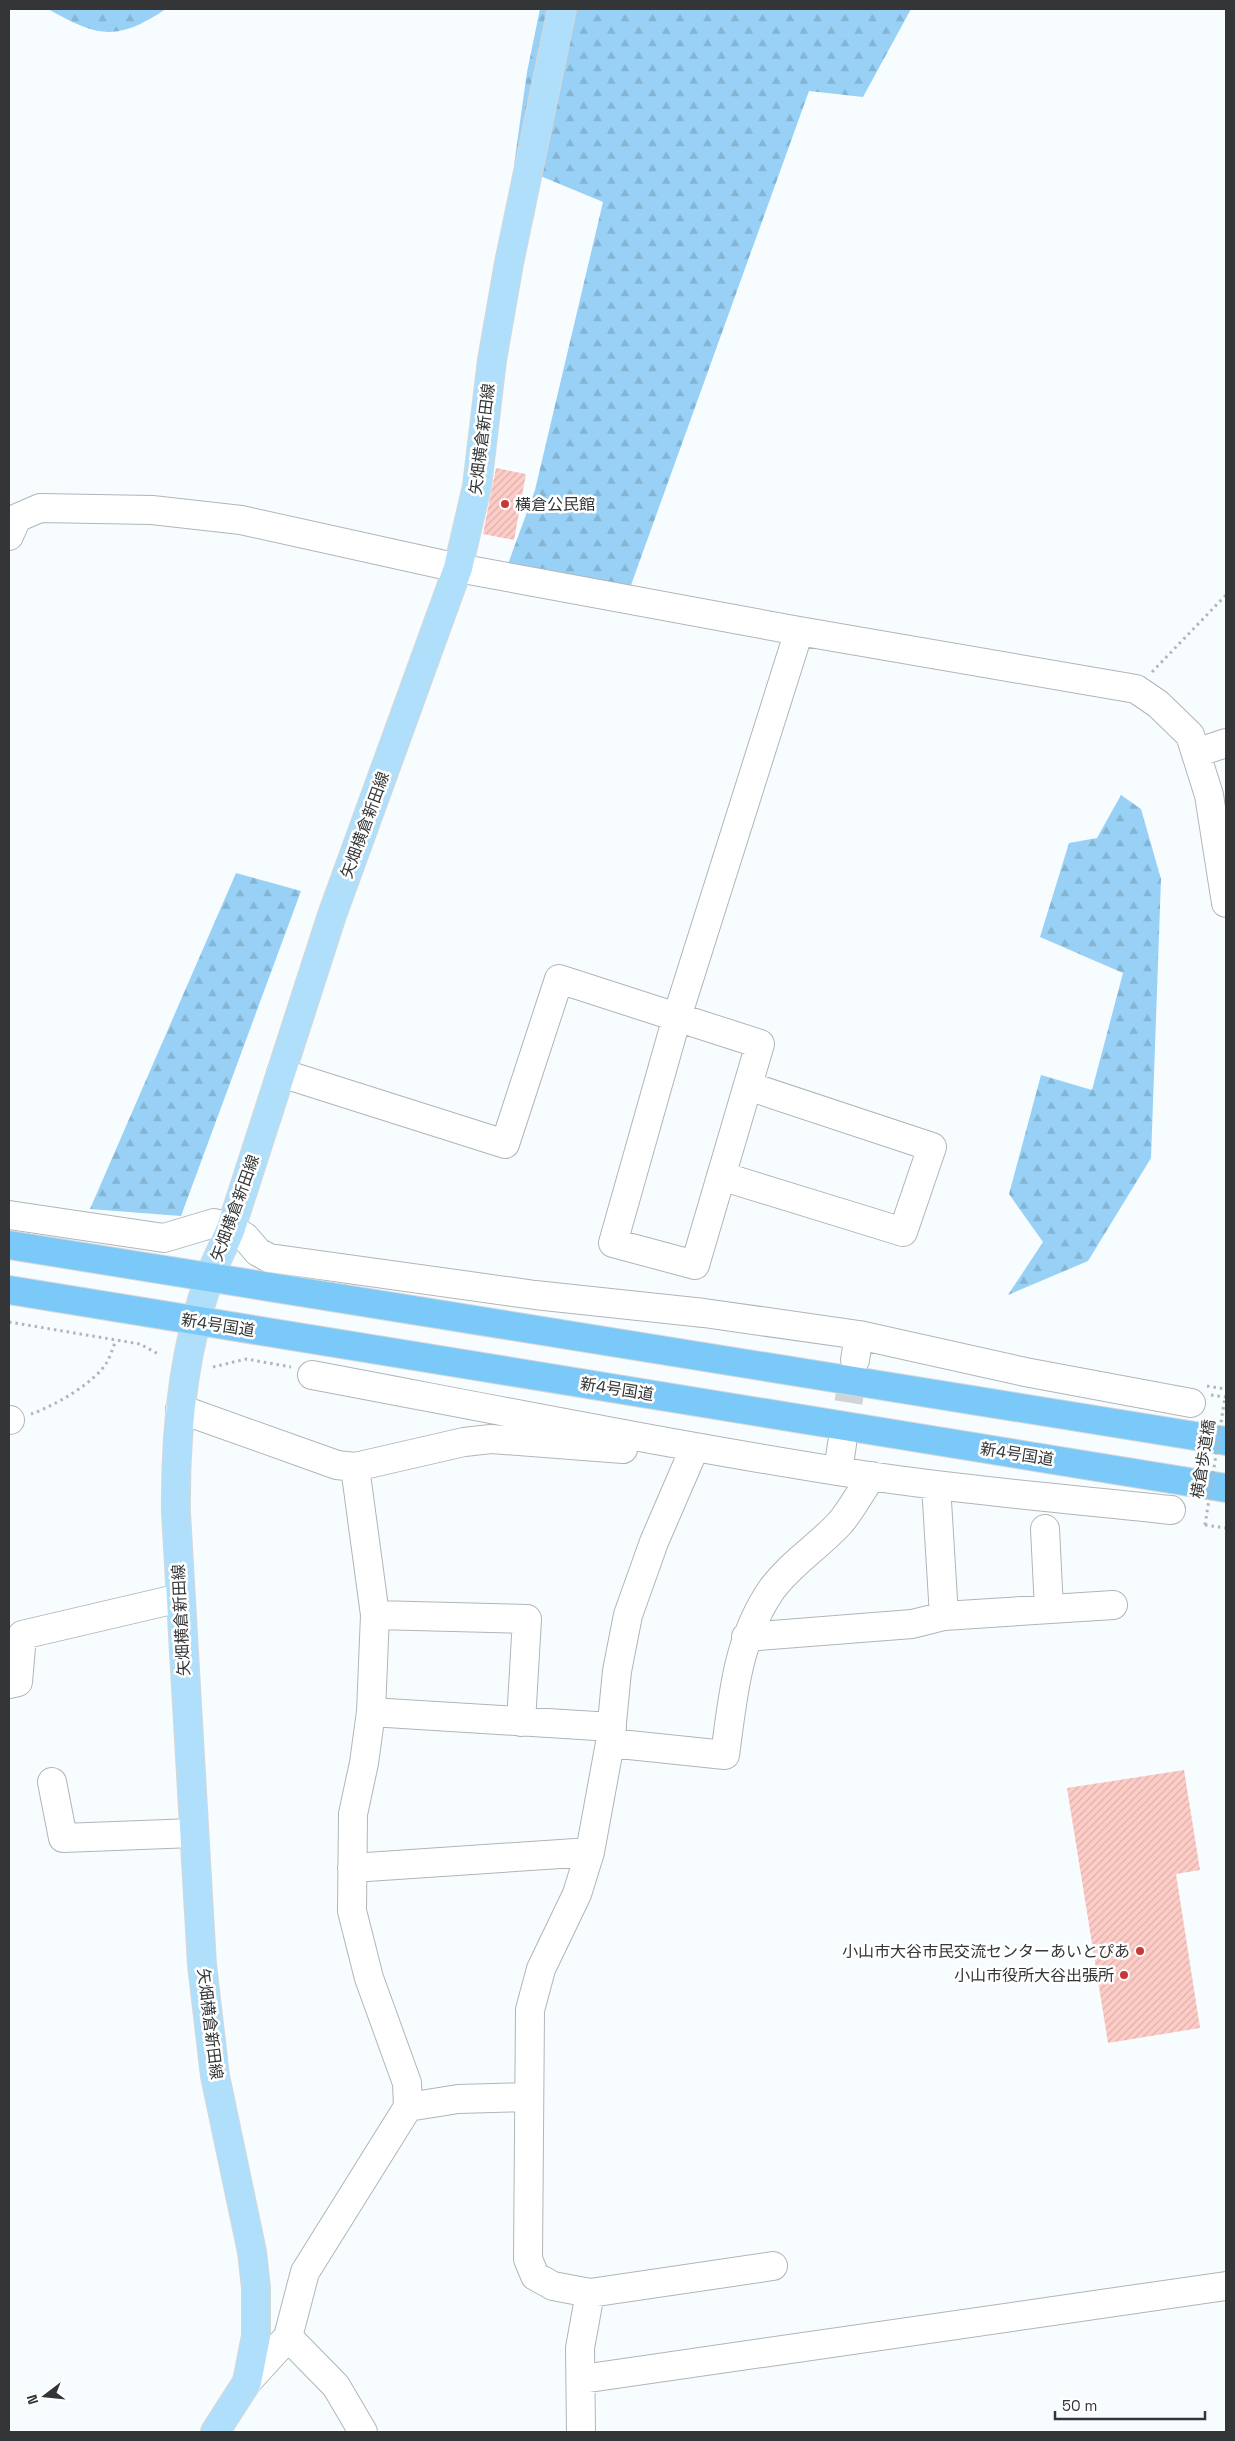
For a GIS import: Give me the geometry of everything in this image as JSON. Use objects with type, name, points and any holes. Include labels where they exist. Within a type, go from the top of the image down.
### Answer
[{"type":"highway","points":[[9,1244],[1226,1441]]},
{"type":"highway","name":"新4号国道","points":[[9,1290],[1226,1488]]},
{"type":"main road","name":"矢畑横倉新田線","points":[[215,2432],[246,2382],[256,2336],[256,2288],[252,2252],[215,2076],[202,1965],[180,1598],[175,1470],[180,1409],[198,1321],[210,1276],[231,1228],[332,915],[458,568],[477,486],[492,360],[509,263],[562,9]]},
{"type":"street","points":[[9,536],[17,518],[40,508],[152,510],[241,520],[458,568],[1136,690],[1158,704],[1190,735],[1209,795],[1226,903]]},
{"type":"street","points":[[281,1073],[505,1144],[559,979],[677,1017],[760,1044],[695,1265],[613,1243],[677,1017],[800,631]]},
{"type":"street","points":[[1196,753],[1226,743]]},
{"type":"street","points":[[721,1176],[903,1232],[932,1148],[748,1086]]},
{"type":"street","points":[[9,1215],[164,1238],[214,1223],[231,1228],[245,1237],[258,1252],[268,1258],[535,1295],[704,1313],[857,1348],[1024,1372],[1191,1403]]},
{"type":"street","points":[[312,1375],[838,1472],[936,1485],[1171,1510]]},
{"type":"street","points":[[180,1409],[337,1465],[355,1467],[464,1442],[491,1439],[626,1449],[657,1440]]},
{"type":"street","points":[[838,1472],[842,1444]]},
{"type":"street","points":[[695,1447],[654,1542],[628,1615],[617,1671],[611,1735],[590,1852],[577,1894],[541,1969],[532,2002],[529,2097],[528,2259],[535,2276],[553,2286],[590,2293],[774,2266]]},
{"type":"street","points":[[246,2382],[288,2337],[305,2272],[408,2108],[407,2083],[369,1978],[352,1911],[353,1814],[364,1763],[371,1712],[375,1615],[355,1467]]},
{"type":"street","points":[[371,1712],[521,1722],[611,1735],[725,1755],[736,1672],[746,1636],[772,1589],[805,1554],[839,1523],[872,1476]]},
{"type":"street","points":[[936,1485],[944,1616]]},
{"type":"street","points":[[1046,1529],[1049,1609]]},
{"type":"street","points":[[9,1684],[18,1682],[22,1635],[180,1598]]},
{"type":"street","points":[[746,1636],[912,1624],[944,1616],[1113,1605]]},
{"type":"street","points":[[375,1615],[527,1619],[521,1722]]},
{"type":"street","points":[[52,1782],[63,1838],[193,1832]]},
{"type":"street","points":[[352,1868],[590,1852]]},
{"type":"street","points":[[408,2108],[458,2100],[529,2097]]},
{"type":"street","points":[[582,2379],[1226,2286]]},
{"type":"street","points":[[581,2432],[582,2379],[580,2348],[590,2293]]},
{"type":"street","points":[[288,2337],[336,2386],[363,2432]]},
{"type":"path","points":[[1136,690],[1226,594]]},
{"type":"path","points":[[9,1322],[140,1344],[160,1355]]},
{"type":"path","points":[[10,1420],[46,1409],[78,1391],[107,1363],[116,1340]]},
{"type":"path","points":[[213,1367],[246,1359],[301,1369],[312,1375]]},
{"type":"path","name":"横倉歩道橋","points":[[1225,1397],[1205,1525],[1226,1528]]},
{"type":"green space","points":[[48,9],[166,9],[134,27],[107,32],[80,25]]},
{"type":"green space","points":[[540,9],[911,9],[863,97],[809,91],[622,610],[500,586],[535,490],[603,202],[514,165],[527,72]]},
{"type":"green space","points":[[1121,795],[1141,809],[1161,879],[1151,1158],[1088,1261],[1008,1295],[1043,1242],[1009,1194],[1041,1075],[1092,1090],[1123,973],[1040,937],[1069,843],[1097,838]]},
{"type":"green space","points":[[236,873],[301,891],[181,1216],[90,1209]]},
{"type":"building","name":"横倉公民館","points":[[496,468],[526,474],[514,540],[483,534]]},
{"type":"building","name":"小山市大谷市民交流センターあいとぴあ","points":[[1184,1770],[1200,1870],[1176,1874],[1200,2028],[1108,2043],[1067,1788]]},
{"type":"tunnel","points":[[842,1444],[855,1360]]},
{"type":"place","name":"横倉公民館","points":[[505,504]]},
{"type":"place","name":"小山市大谷市民交流センターあいとぴあ","points":[[1140,1951]]},
{"type":"place","name":"小山市役所大谷出張所","points":[[1124,1975]]}]
